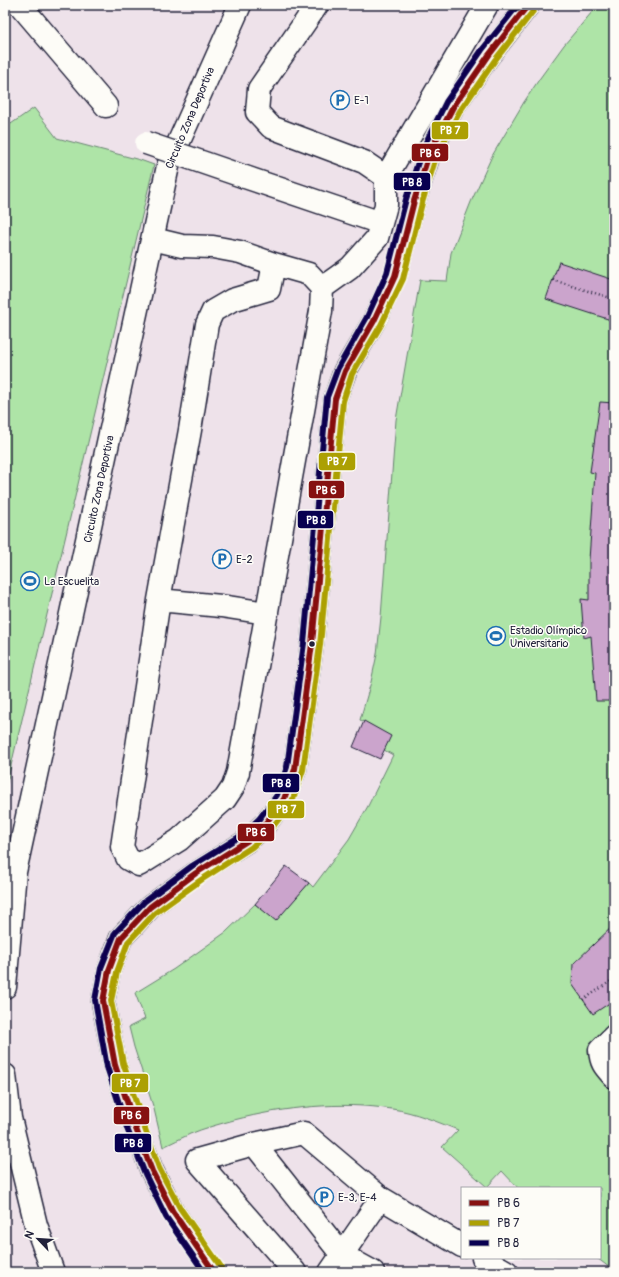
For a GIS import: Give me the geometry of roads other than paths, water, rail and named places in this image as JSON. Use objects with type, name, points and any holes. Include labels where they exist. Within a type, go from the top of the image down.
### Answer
[{"type":"street","points":[[20,5],[106,106]]},
{"type":"street","name":"Circuito Zona Deportiva","points":[[5,987],[15,872],[168,166],[240,5]]},
{"type":"street","points":[[317,5],[259,89],[256,112],[271,127],[364,162],[386,177]]},
{"type":"street","points":[[322,288],[350,268],[377,238],[386,205],[386,177],[487,5]]},
{"type":"street","points":[[214,1272],[173,1212],[152,1171],[136,1129],[115,1065],[103,1001],[109,970],[121,938],[150,907],[196,873],[247,841],[265,824],[284,799],[296,769],[312,644],[334,399],[344,371],[374,322],[395,276],[414,201],[429,154],[453,107],[488,55],[528,5]]},
{"type":"street","points":[[146,143],[381,223]]},
{"type":"street","points":[[153,239],[182,246],[213,247],[240,252],[309,274],[322,288],[322,311],[238,772],[233,787],[225,799],[179,840],[139,865],[128,859],[122,847],[159,600],[190,430],[207,324],[213,311],[232,300],[269,289],[274,264]]},
{"type":"street","points":[[159,600],[221,606],[267,613]]},
{"type":"street","points":[[5,891],[15,872]]},
{"type":"street","points":[[614,1036],[600,1050],[604,1066],[614,1077]]},
{"type":"street","points":[[5,1074],[10,1118],[36,1225],[53,1272]]},
{"type":"street","points":[[294,1272],[197,1160],[254,1144],[304,1133],[381,1198],[461,1245]]},
{"type":"street","points":[[254,1144],[336,1264],[373,1272]]},
{"type":"street","points":[[336,1264],[381,1198]]},
{"type":"street","points":[[485,1259],[507,1272]]},
{"type":"place","name":"E-1","points":[[340,100]]},
{"type":"place","name":"E-2","points":[[222,559]]},
{"type":"place","name":"La Escuelita","points":[[30,581]]},
{"type":"place","name":"Estadio Olímpico Universitario","points":[[496,636]]},
{"type":"place","name":"E-3, E-4","points":[[324,1197]]}]
